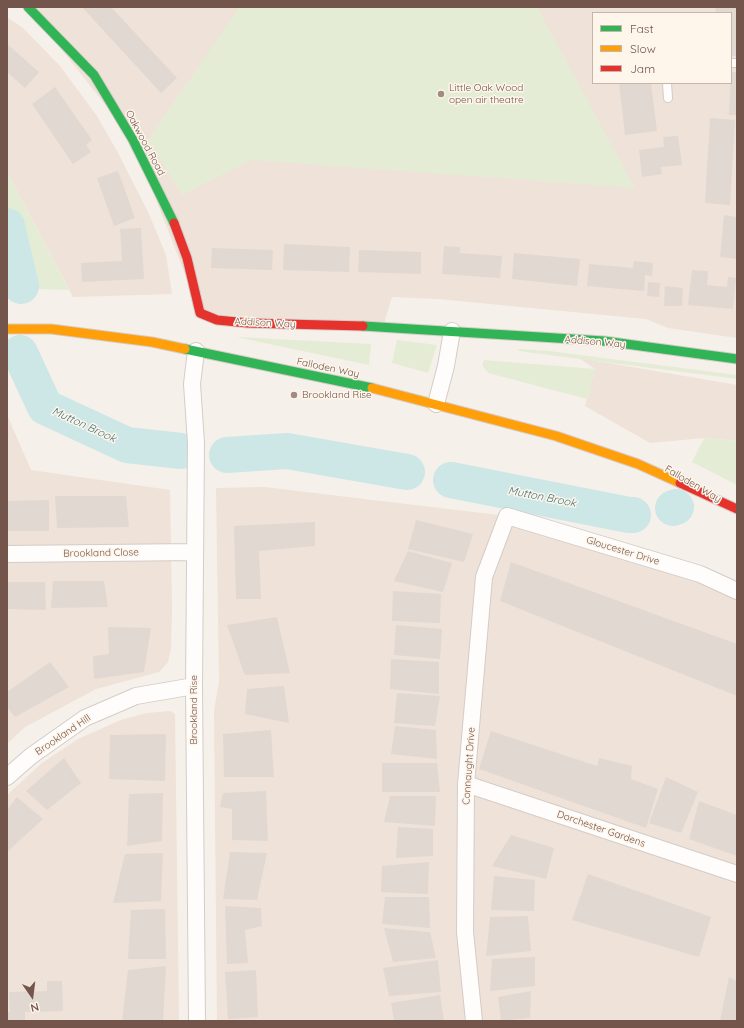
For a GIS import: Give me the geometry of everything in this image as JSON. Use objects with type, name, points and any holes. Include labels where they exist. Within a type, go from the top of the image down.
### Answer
[{"type":"main road","name":"Oakwood Road","points":[[28,7],[94,75],[133,140],[176,228],[187,258],[200,314]]},
{"type":"main road","name":"Addison Way","points":[[200,314],[217,320],[248,323],[452,332],[604,341],[737,359]]},
{"type":"main road","name":"Falloden Way","points":[[7,328],[51,329],[152,342],[390,392],[556,436],[638,464],[737,509]]},
{"type":"main road","name":"Falloden Way","points":[[638,464],[717,511]]},
{"type":"street","points":[[436,404],[446,366],[452,332]]},
{"type":"street","name":"Brookland Rise","points":[[196,351],[192,384],[196,443],[194,686],[198,1021]]},
{"type":"street","name":"Gloucester Drive","points":[[507,516],[700,574],[737,591]]},
{"type":"street","name":"Connaught Drive","points":[[474,1021],[465,932],[466,784],[484,577],[507,516]]},
{"type":"street","name":"Brookland Close","points":[[7,554],[194,552]]},
{"type":"street","name":"Brookland Hill","points":[[7,777],[31,756],[85,718],[136,696],[194,686]]},
{"type":"street","name":"Dorchester Gardens","points":[[466,784],[737,874]]},
{"type":"lane","points":[[667,84],[668,98]]},
{"type":"shaded area","points":[[28,7],[737,7],[737,338],[668,328],[646,319],[438,299],[392,297],[383,327],[200,313],[133,140]]},
{"type":"shaded area","points":[[7,17],[23,28],[60,66],[97,116],[117,151],[149,214],[166,255],[172,294],[73,297],[7,172]]},
{"type":"shaded area","points":[[579,358],[737,385],[737,441],[704,438],[650,443],[585,406],[595,369]]},
{"type":"shaded area","points":[[7,415],[31,470],[170,490],[172,611],[171,649],[168,662],[159,672],[96,689],[25,727],[7,744]]},
{"type":"shaded area","points":[[264,487],[507,516],[737,591],[737,1021],[217,1021],[214,711],[219,682],[216,488]]},
{"type":"shaded area","points":[[170,711],[175,714],[179,1021],[7,1021],[7,795],[42,763],[78,739],[121,720],[147,713]]},
{"type":"green space","points":[[239,7],[537,7],[635,188],[251,160],[182,195],[148,140]]},
{"type":"green space","points":[[7,172],[69,290],[7,288]]},
{"type":"green space","points":[[236,337],[371,344],[369,365]]},
{"type":"green space","points":[[397,340],[437,345],[428,373],[392,363]]},
{"type":"green space","points":[[519,349],[549,351],[737,375],[737,379],[518,351]]},
{"type":"green space","points":[[484,360],[595,369],[587,399],[488,373],[482,365]]},
{"type":"green space","points":[[704,438],[737,441],[737,485],[692,462]]},
{"type":"building","points":[[82,7],[111,7],[177,78],[161,93]]},
{"type":"building","points":[[715,7],[737,7],[737,56],[732,56],[732,12],[716,12]]},
{"type":"building","points":[[7,44],[39,72],[25,88],[7,72]]},
{"type":"building","points":[[732,72],[737,72],[737,115],[729,115]]},
{"type":"building","points":[[619,84],[651,84],[657,131],[625,135]]},
{"type":"building","points":[[55,87],[92,140],[86,145],[91,152],[73,164],[32,104]]},
{"type":"building","points":[[710,118],[735,120],[730,205],[705,203]]},
{"type":"building","points":[[678,136],[682,165],[661,167],[662,174],[642,177],[639,150],[664,147],[663,137]]},
{"type":"building","points":[[118,171],[135,218],[114,226],[97,178]]},
{"type":"building","points":[[724,215],[737,217],[737,259],[720,257]]},
{"type":"building","points":[[141,228],[144,279],[82,282],[81,263],[122,261],[120,229]]},
{"type":"building","points":[[284,244],[350,247],[349,272],[283,270]]},
{"type":"building","points":[[444,246],[460,247],[460,253],[502,256],[500,278],[442,274]]},
{"type":"building","points":[[212,248],[273,250],[272,270],[211,268]]},
{"type":"building","points":[[359,250],[421,252],[421,274],[358,272]]},
{"type":"building","points":[[514,253],[580,259],[577,286],[512,279]]},
{"type":"building","points":[[634,261],[653,263],[652,276],[645,275],[644,291],[587,286],[589,264],[633,268]]},
{"type":"building","points":[[692,270],[708,271],[707,285],[727,287],[728,277],[736,278],[733,309],[688,305]]},
{"type":"building","points":[[648,282],[660,283],[659,297],[647,296]]},
{"type":"building","points":[[665,286],[683,288],[682,306],[664,306]]},
{"type":"building","points":[[55,496],[126,496],[129,527],[57,528]]},
{"type":"building","points":[[49,500],[49,531],[7,531],[7,501]]},
{"type":"building","points":[[416,520],[473,534],[464,562],[408,549]]},
{"type":"building","points":[[315,522],[315,546],[259,551],[261,599],[236,599],[234,526]]},
{"type":"building","points":[[408,551],[452,563],[443,592],[394,581]]},
{"type":"building","points":[[511,562],[737,644],[737,696],[500,601]]},
{"type":"building","points":[[53,581],[104,581],[108,607],[51,608]]},
{"type":"building","points":[[7,582],[45,582],[46,610],[7,609]]},
{"type":"building","points":[[393,591],[441,594],[440,623],[392,621]]},
{"type":"building","points":[[277,617],[290,673],[246,675],[227,625]]},
{"type":"building","points":[[396,625],[442,629],[440,659],[394,655]]},
{"type":"building","points":[[108,627],[151,628],[144,672],[94,679],[93,656],[109,654]]},
{"type":"building","points":[[391,659],[439,662],[439,694],[390,689]]},
{"type":"building","points":[[50,662],[69,687],[15,717],[7,707],[7,692]]},
{"type":"building","points":[[284,686],[289,723],[245,714],[247,689]]},
{"type":"building","points":[[397,693],[440,696],[435,726],[394,723]]},
{"type":"building","points":[[395,726],[436,730],[437,759],[391,754]]},
{"type":"building","points":[[271,730],[274,777],[224,777],[223,734]]},
{"type":"building","points":[[491,731],[597,766],[599,758],[632,766],[631,779],[658,789],[646,828],[479,769]]},
{"type":"building","points":[[166,734],[165,781],[109,779],[110,735]]},
{"type":"building","points":[[64,758],[81,783],[47,810],[26,791]]},
{"type":"building","points":[[382,763],[437,763],[440,792],[382,792]]},
{"type":"building","points":[[666,777],[698,792],[681,833],[649,823]]},
{"type":"building","points":[[266,791],[268,841],[232,840],[232,809],[220,807],[223,793]]},
{"type":"building","points":[[163,793],[162,841],[127,846],[129,794]]},
{"type":"building","points":[[390,796],[436,796],[435,826],[384,822]]},
{"type":"building","points":[[17,797],[43,819],[7,852],[7,810]]},
{"type":"building","points":[[699,801],[737,815],[737,856],[689,839]]},
{"type":"building","points":[[398,827],[433,829],[433,856],[396,858]]},
{"type":"building","points":[[511,835],[554,848],[546,879],[492,866]]},
{"type":"building","points":[[230,852],[267,853],[257,900],[223,899]]},
{"type":"building","points":[[163,853],[161,901],[113,903],[125,854]]},
{"type":"building","points":[[429,862],[428,894],[381,892],[382,866]]},
{"type":"building","points":[[588,874],[711,917],[699,957],[572,920]]},
{"type":"building","points":[[494,876],[535,880],[534,911],[491,910]]},
{"type":"building","points":[[385,897],[429,897],[430,928],[382,924]]},
{"type":"building","points":[[225,906],[261,908],[262,926],[245,930],[248,963],[227,964]]},
{"type":"building","points":[[165,909],[166,959],[128,959],[131,910]]},
{"type":"building","points":[[528,916],[531,951],[486,956],[490,917]]},
{"type":"building","points":[[384,928],[430,932],[436,958],[393,962]]},
{"type":"building","points":[[535,957],[535,986],[490,991],[492,959]]},
{"type":"building","points":[[438,960],[441,992],[389,996],[383,968]]},
{"type":"building","points":[[166,966],[163,1021],[122,1021],[128,970]]},
{"type":"building","points":[[256,970],[258,1017],[228,1019],[225,972]]},
{"type":"building","points":[[729,977],[737,981],[737,1021],[720,1021]]},
{"type":"building","points":[[47,981],[62,981],[63,1011],[25,1012],[25,1021],[7,1021],[7,1012],[10,1012],[9,992],[47,991]]},
{"type":"building","points":[[531,991],[530,1018],[501,1021],[498,997]]},
{"type":"building","points":[[440,995],[444,1021],[394,1021],[391,1003]]},
{"type":"waterway","name":"Mutton Brook","points":[[7,226],[21,286]]},
{"type":"waterway","name":"Mutton Brook","points":[[20,353],[45,407],[127,445],[181,451]]},
{"type":"waterway","name":"Mutton Brook","points":[[227,455],[287,451],[407,472]]},
{"type":"waterway","name":"Mutton Brook","points":[[451,480],[633,515]]},
{"type":"traffic: fast","points":[[28,7],[94,75],[133,140],[174,223]]},
{"type":"traffic: fast","points":[[363,326],[604,341],[737,359]]},
{"type":"traffic: fast","points":[[185,349],[372,388]]},
{"type":"traffic: slow","points":[[7,329],[51,329],[152,342],[185,349]]},
{"type":"traffic: slow","points":[[372,388],[556,436],[638,464],[680,483]]},
{"type":"traffic: jam","points":[[174,223],[187,258],[200,313],[217,320],[248,323],[363,326]]},
{"type":"traffic: jam","points":[[680,483],[737,509]]},
{"type":"place","name":"Little Oak Wood open air theatre","points":[[441,94]]},
{"type":"place","name":"Brookland Rise","points":[[294,395]]}]
